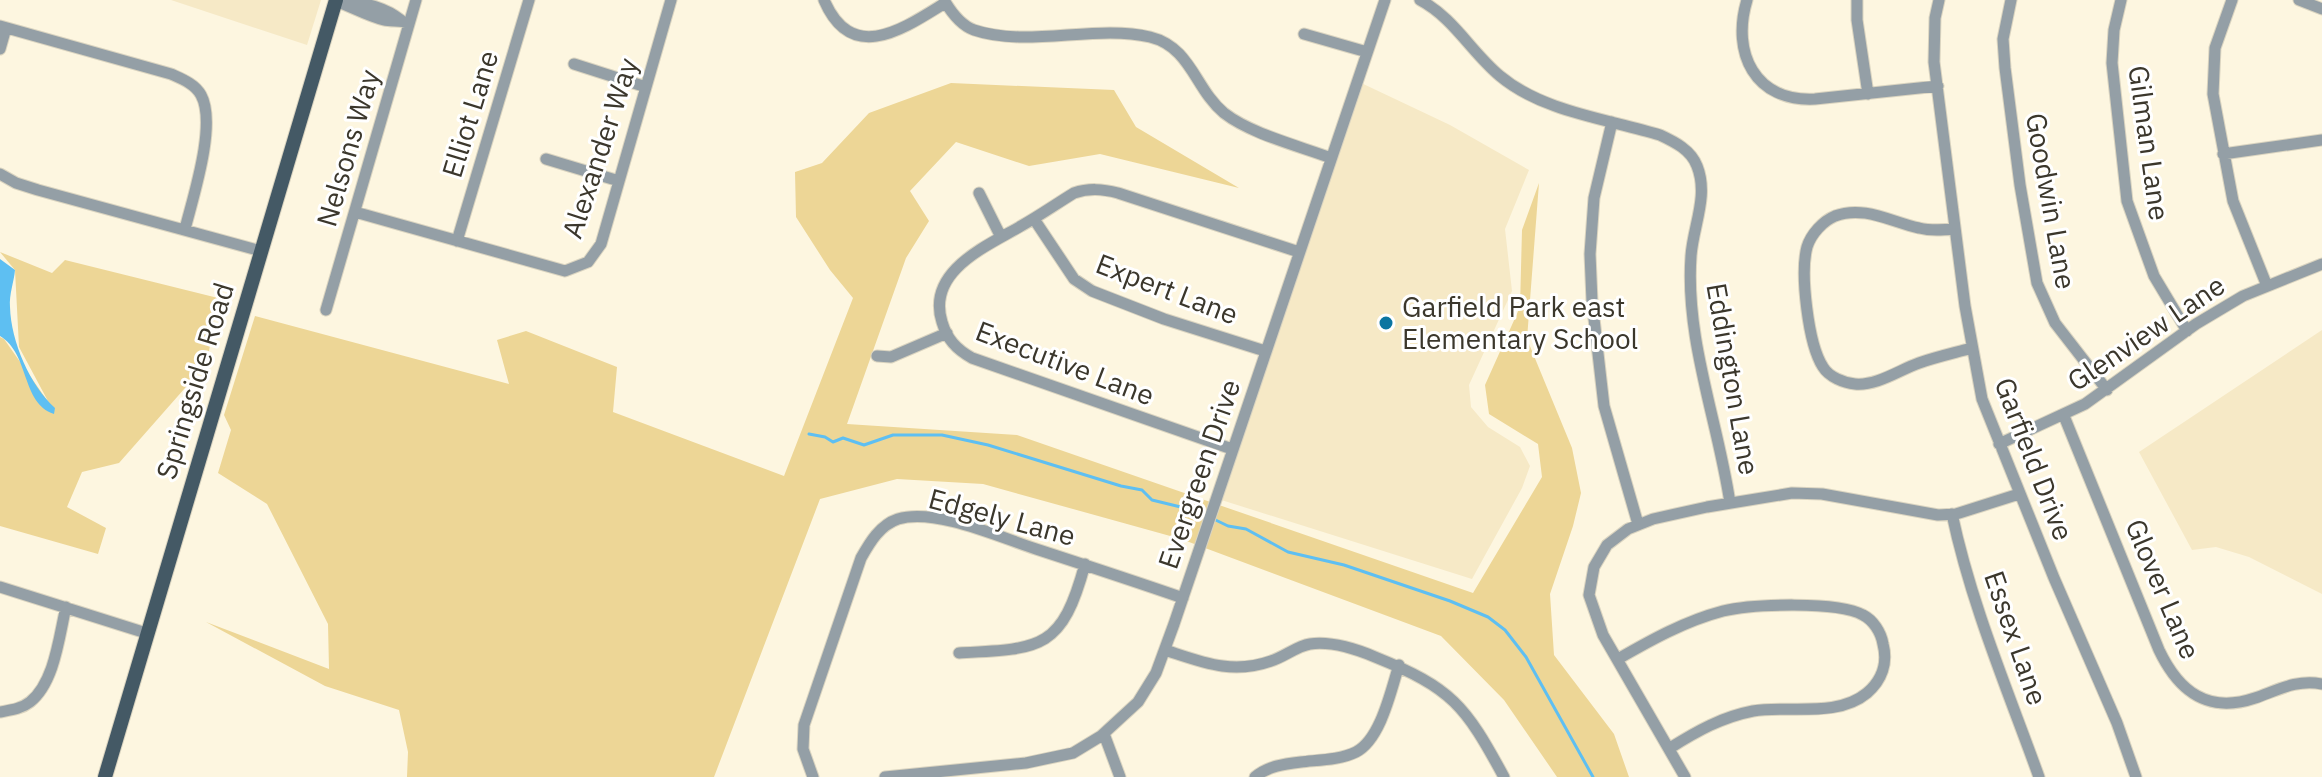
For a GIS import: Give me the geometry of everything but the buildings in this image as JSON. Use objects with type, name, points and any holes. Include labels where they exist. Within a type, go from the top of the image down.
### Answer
[{"type":"main road","name":"Springside Road","points":[[105,777],[261,251],[340,2]]},
{"type":"street","name":"Nelsons Way","points":[[326,310],[405,21],[416,0]]},
{"type":"street","name":"Elliot Lane","points":[[457,241],[529,0]]},
{"type":"street","name":"Alexander Way","points":[[355,212],[565,271],[588,262],[601,244],[671,0]]},
{"type":"street","points":[[824,0],[840,28],[877,36],[900,31],[944,1],[962,23],[972,29],[1011,36],[1138,34],[1164,41],[1186,58],[1207,94],[1227,115],[1252,128],[1331,158]]},
{"type":"street","name":"Evergreen Drive","points":[[885,777],[1057,758],[1073,753],[1104,734],[1138,702],[1156,673],[1165,650],[1385,0]]},
{"type":"street","name":"Eddington Lane","points":[[1420,0],[1442,14],[1489,66],[1510,84],[1535,97],[1660,135],[1677,143],[1697,166],[1701,199],[1691,251],[1691,305],[1730,503]]},
{"type":"street","points":[[1747,0],[1741,21],[1741,41],[1754,72],[1770,88],[1803,100],[1938,86]]},
{"type":"street","points":[[1857,0],[1868,94]]},
{"type":"street","name":"Garfield Drive","points":[[1939,0],[1933,45],[1955,229],[1982,399],[2117,723],[2136,777]]},
{"type":"street","name":"Goodwin Lane","points":[[2011,0],[2003,39],[2005,68],[2037,283],[2055,323],[2107,390]]},
{"type":"street","name":"Gilman Lane","points":[[2121,0],[2114,30],[2112,63],[2127,201],[2154,276],[2187,331]]},
{"type":"street","points":[[2232,0],[2218,37],[2212,71],[2233,201],[2267,286]]},
{"type":"street","points":[[2299,0],[2322,9]]},
{"type":"street","points":[[340,2],[357,12],[389,22],[405,21]]},
{"type":"street","points":[[0,49],[3,27],[171,74],[188,82],[200,93],[206,108],[206,131],[185,229]]},
{"type":"street","points":[[1304,34],[1367,52]]},
{"type":"street","points":[[574,64],[646,87]]},
{"type":"street","points":[[1612,122],[1594,198],[1590,254],[1592,301],[1604,406],[1638,524]]},
{"type":"street","points":[[2223,154],[2322,140]]},
{"type":"street","points":[[546,159],[619,181]]},
{"type":"street","points":[[0,174],[38,190],[261,251]]},
{"type":"street","name":"Executive Lane","points":[[1232,449],[962,353],[951,343],[940,314],[942,292],[952,272],[969,257],[1074,193],[1095,188],[1130,196],[1299,252]]},
{"type":"street","points":[[979,193],[1001,237]]},
{"type":"street","points":[[1955,229],[1933,230],[1852,211],[1833,216],[1816,230],[1808,243],[1804,263],[1811,325],[1816,354],[1825,370],[1840,381],[1857,384],[1876,381],[1922,362],[1972,348]]},
{"type":"street","name":"Expert Lane","points":[[1034,219],[1074,279],[1092,291],[1164,319],[1265,351]]},
{"type":"street","name":"Glenview Lane","points":[[1999,444],[2064,416],[2107,390],[2187,331],[2243,296],[2322,264]]},
{"type":"street","points":[[877,356],[891,357],[947,333]]},
{"type":"street","name":"Glover Lane","points":[[2064,416],[2159,650],[2177,682],[2195,696],[2231,704],[2254,699],[2289,685],[2322,684]]},
{"type":"street","points":[[1685,777],[1603,635],[1589,595],[1594,567],[1607,545],[1617,536],[1638,524],[1730,503],[1806,493],[1938,515],[1991,504],[2019,494]]},
{"type":"street","name":"Essex Lane","points":[[1952,514],[1984,624],[2039,777]]},
{"type":"street","name":"Edgely Lane","points":[[813,777],[805,760],[804,725],[857,570],[867,547],[882,527],[902,518],[939,520],[981,530],[1183,598]]},
{"type":"street","points":[[959,653],[1027,647],[1048,639],[1064,622],[1076,598],[1085,564]]},
{"type":"street","points":[[0,587],[146,633]]},
{"type":"street","points":[[0,712],[15,710],[31,701],[46,680],[66,607]]},
{"type":"street","points":[[1618,659],[1677,627],[1726,611],[1779,607],[1842,608],[1863,615],[1877,629],[1884,648],[1884,668],[1873,686],[1858,699],[1828,707],[1746,713],[1705,727],[1670,748]]},
{"type":"street","points":[[1165,650],[1233,669],[1272,661],[1309,644],[1331,645],[1399,665],[1440,687],[1456,701],[1473,723],[1504,777]]},
{"type":"street","points":[[1255,777],[1272,767],[1356,752],[1372,735],[1383,716],[1399,665]]},
{"type":"street","points":[[1104,734],[1120,777]]},
{"type":"shaded area","points":[[171,0],[321,0],[307,45]]},
{"type":"shaded area","name":"Garfield Park east Elementary School","points":[[1357,81],[1450,125],[1529,170],[1505,229],[1512,291],[1469,385],[1471,407],[1488,427],[1520,447],[1530,466],[1522,488],[1472,579],[1215,498]]},
{"type":"shaded area","points":[[951,83],[1114,90],[1136,127],[1239,188],[1100,154],[1029,166],[956,142],[910,191],[929,221],[906,258],[847,424],[1017,435],[1473,593],[1542,477],[1538,444],[1489,414],[1485,385],[1520,307],[1522,230],[1539,183],[1527,339],[1572,448],[1581,493],[1550,594],[1554,655],[1614,734],[1629,777],[1557,777],[1504,700],[1441,636],[1181,539],[983,484],[897,479],[820,499],[714,777],[407,777],[408,752],[399,710],[325,686],[206,622],[329,669],[328,624],[267,504],[218,473],[231,430],[224,415],[255,316],[509,384],[497,340],[526,331],[617,367],[613,412],[784,476],[853,298],[830,270],[796,217],[795,172],[822,163],[869,113]]},
{"type":"shaded area","points":[[0,252],[52,273],[65,260],[218,298],[207,363],[119,463],[82,472],[67,507],[106,528],[98,554],[0,526],[0,337],[49,403],[19,347],[15,270]]},
{"type":"shaded area","points":[[2322,330],[2322,594],[2249,557],[2216,547],[2192,550],[2139,452]]},
{"type":"water","points":[[0,259],[15,270],[10,307],[18,348],[30,375],[55,408],[54,414],[36,400],[16,354],[0,336]]},
{"type":"waterway","points":[[809,434],[833,442],[843,438],[864,445],[893,435],[942,435],[988,445],[1142,490],[1152,500],[1197,511],[1228,526],[1246,529],[1288,552],[1344,565],[1488,617],[1505,630],[1526,657],[1593,777]]},
{"type":"place","name":"Garfield Park east Elementary School","points":[[1386,323]]}]
